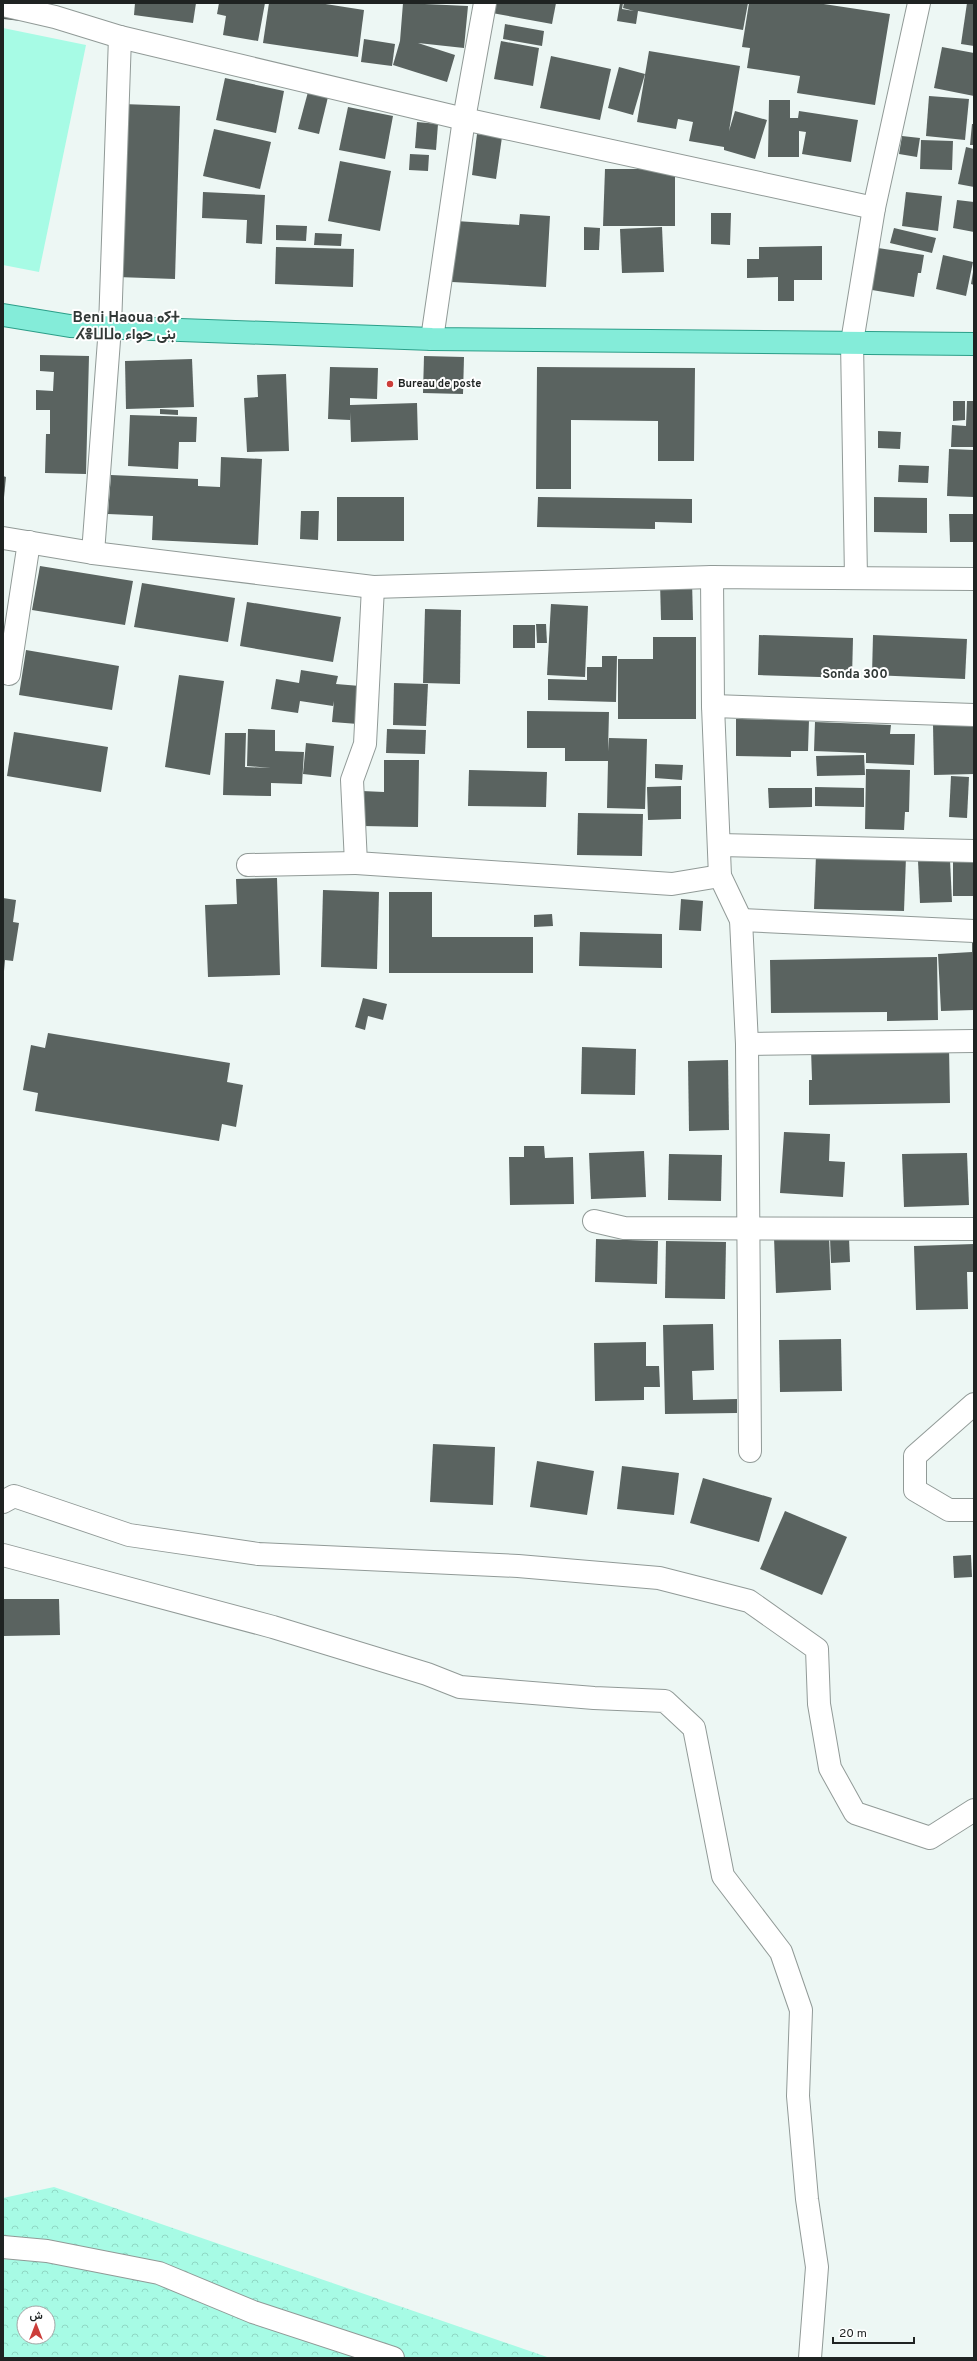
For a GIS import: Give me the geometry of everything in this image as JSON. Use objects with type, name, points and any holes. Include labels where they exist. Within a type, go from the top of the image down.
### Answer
[{"type":"main road","points":[[3,315],[70,326],[432,339],[974,344]]},
{"type":"street","points":[[432,339],[464,119],[486,3]]},
{"type":"street","points":[[856,578],[852,342],[874,208],[918,3]]},
{"type":"street","points":[[3,5],[57,10],[120,37],[464,119],[874,208]]},
{"type":"street","points":[[93,553],[110,327],[120,37]]},
{"type":"street","points":[[3,538],[93,553],[373,586],[712,577],[974,579]]},
{"type":"street","points":[[9,674],[29,542]]},
{"type":"street","points":[[712,577],[713,706],[720,876],[741,920],[747,1044],[750,1451]]},
{"type":"street","points":[[356,863],[352,780],[365,744],[373,586]]},
{"type":"street","points":[[713,706],[974,715]]},
{"type":"street","points":[[719,845],[974,851]]},
{"type":"street","points":[[248,865],[356,863],[672,884],[720,876]]},
{"type":"street","points":[[741,920],[974,931]]},
{"type":"street","points":[[747,1044],[974,1041]]},
{"type":"street","points":[[594,1222],[624,1228],[974,1230]]},
{"type":"street","points":[[974,1404],[916,1456],[916,1490],[949,1510],[974,1510]]},
{"type":"street","points":[[3,1502],[14,1496],[129,1535],[258,1554],[518,1566],[659,1578],[748,1601],[817,1649],[819,1704],[830,1768],[855,1813],[930,1838],[974,1810]]},
{"type":"street","points":[[3,1555],[273,1627],[427,1674],[460,1687],[594,1698],[664,1701],[694,1728],[723,1876],[781,1952],[801,2010],[798,2096],[807,2199],[817,2268],[810,2358]]},
{"type":"street","points":[[3,2247],[47,2251],[159,2273],[253,2312],[393,2358]]},
{"type":"green space","points":[[3,28],[86,45],[39,272],[3,265]]},
{"type":"green space","points":[[54,2187],[550,2358],[3,2358],[3,2198]]},
{"type":"building","points":[[135,3],[196,3],[193,23],[134,15]]},
{"type":"building","points":[[219,3],[265,3],[258,41],[223,35],[226,16],[217,14]]},
{"type":"building","points":[[269,3],[319,3],[364,10],[358,57],[263,43]]},
{"type":"building","points":[[403,3],[468,6],[464,48],[418,43],[455,55],[447,82],[393,65],[400,41]]},
{"type":"building","points":[[494,3],[556,3],[552,24],[492,13]]},
{"type":"building","points":[[620,3],[623,3],[622,9],[634,11],[623,8],[624,3],[748,3],[743,30],[638,11],[636,24],[617,21]]},
{"type":"building","points":[[749,3],[817,3],[890,14],[875,105],[797,93],[800,76],[747,68],[750,48],[742,47]]},
{"type":"building","points":[[967,3],[974,3],[974,46],[961,44]]},
{"type":"building","points":[[3,8],[22,11],[21,21],[3,19]]},
{"type":"building","points":[[505,24],[544,31],[542,46],[503,39]]},
{"type":"building","points":[[364,39],[395,44],[392,66],[361,62]]},
{"type":"building","points":[[501,41],[539,48],[533,86],[494,79]]},
{"type":"building","points":[[942,47],[974,53],[974,96],[934,88]]},
{"type":"building","points":[[649,51],[740,66],[729,131],[735,111],[767,120],[755,159],[724,150],[724,147],[689,141],[693,122],[678,119],[676,129],[637,122]]},
{"type":"building","points":[[551,56],[611,69],[600,120],[540,108]]},
{"type":"building","points":[[619,67],[645,74],[633,115],[608,108]]},
{"type":"building","points":[[225,78],[284,91],[276,133],[216,120]]},
{"type":"building","points":[[308,92],[328,97],[319,134],[298,129]]},
{"type":"building","points":[[929,96],[969,99],[965,140],[926,136]]},
{"type":"building","points":[[769,100],[790,100],[790,118],[798,118],[799,111],[858,120],[851,162],[802,154],[806,132],[799,131],[799,157],[768,157]]},
{"type":"building","points":[[122,104],[180,106],[175,279],[117,277]]},
{"type":"building","points":[[348,107],[393,116],[385,159],[339,150]]},
{"type":"building","points":[[417,122],[438,124],[436,150],[415,148]]},
{"type":"building","points":[[972,124],[974,124],[974,145],[970,145]]},
{"type":"building","points":[[214,129],[271,142],[260,189],[203,176]]},
{"type":"building","points":[[477,134],[502,137],[496,179],[472,175]]},
{"type":"building","points":[[902,136],[920,138],[917,157],[899,154]]},
{"type":"building","points":[[921,140],[953,141],[952,170],[920,169]]},
{"type":"building","points":[[966,147],[974,149],[974,187],[958,184]]},
{"type":"building","points":[[410,154],[429,155],[428,171],[409,170]]},
{"type":"building","points":[[340,161],[391,171],[380,231],[328,221]]},
{"type":"building","points":[[605,169],[675,169],[675,226],[603,226]]},
{"type":"building","points":[[203,192],[265,195],[262,244],[246,243],[247,220],[202,218]]},
{"type":"building","points":[[906,192],[942,196],[938,231],[902,226]]},
{"type":"building","points":[[957,200],[974,202],[974,232],[953,228]]},
{"type":"building","points":[[711,213],[731,213],[730,245],[711,244]]},
{"type":"building","points":[[520,214],[550,216],[546,287],[452,282],[456,221],[519,225]]},
{"type":"building","points":[[276,225],[307,226],[306,241],[276,240]]},
{"type":"building","points":[[584,227],[600,228],[599,250],[584,250]]},
{"type":"building","points":[[662,227],[664,272],[622,273],[620,229]]},
{"type":"building","points":[[894,228],[936,238],[932,253],[890,243]]},
{"type":"building","points":[[315,233],[342,234],[341,246],[314,245]]},
{"type":"building","points":[[822,246],[822,280],[794,280],[794,301],[778,301],[778,277],[747,278],[747,259],[759,259],[759,247]]},
{"type":"building","points":[[276,247],[354,249],[353,287],[275,284]]},
{"type":"building","points":[[878,248],[924,255],[921,273],[918,273],[914,297],[872,290]]},
{"type":"building","points":[[943,255],[973,262],[966,296],[936,289]]},
{"type":"building","points":[[974,272],[974,285],[971,284]]},
{"type":"building","points":[[40,355],[89,356],[86,474],[45,473],[46,434],[50,434],[50,410],[36,410],[36,390],[53,391],[54,372],[40,371]]},
{"type":"building","points":[[424,356],[464,357],[463,394],[423,393]]},
{"type":"building","points":[[192,359],[194,407],[126,409],[125,361]]},
{"type":"building","points":[[330,367],[378,368],[377,399],[350,398],[350,405],[417,403],[418,440],[351,442],[350,412],[350,420],[328,419]]},
{"type":"building","points":[[537,367],[695,368],[694,461],[658,461],[658,421],[571,420],[571,489],[536,489]]},
{"type":"building","points":[[286,374],[289,451],[247,452],[244,398],[258,397],[257,375]]},
{"type":"building","points":[[953,401],[965,401],[965,420],[953,421]]},
{"type":"building","points":[[967,401],[974,401],[974,447],[951,447],[952,425],[966,426]]},
{"type":"building","points":[[160,409],[178,410],[178,415],[160,414]]},
{"type":"building","points":[[130,415],[197,417],[196,442],[179,442],[178,469],[128,466]]},
{"type":"building","points":[[878,431],[901,432],[900,449],[878,448]]},
{"type":"building","points":[[949,449],[974,450],[974,497],[947,496]]},
{"type":"building","points":[[221,457],[262,459],[258,545],[152,540],[153,516],[108,514],[111,475],[198,479],[198,486],[220,487]]},
{"type":"building","points":[[899,465],[929,466],[928,483],[898,482]]},
{"type":"building","points":[[3,476],[6,477],[4,497],[3,497]]},
{"type":"building","points":[[337,497],[404,497],[404,541],[337,541]]},
{"type":"building","points":[[538,497],[692,499],[692,523],[655,522],[655,529],[537,527]]},
{"type":"building","points":[[874,497],[927,498],[927,533],[874,532]]},
{"type":"building","points":[[301,511],[319,511],[318,540],[300,539]]},
{"type":"building","points":[[949,514],[974,514],[974,542],[950,542]]},
{"type":"building","points":[[40,566],[133,581],[125,625],[32,610]]},
{"type":"building","points":[[692,581],[693,620],[661,620],[660,582]]},
{"type":"building","points":[[142,583],[235,598],[228,642],[134,627]]},
{"type":"building","points":[[247,602],[341,617],[333,662],[240,646]]},
{"type":"building","points":[[551,604],[588,606],[585,677],[547,675]]},
{"type":"building","points":[[425,609],[461,610],[460,684],[423,683]]},
{"type":"building","points":[[536,624],[546,624],[547,643],[537,643]]},
{"type":"building","points":[[513,625],[535,625],[535,648],[513,648]]},
{"type":"building","points":[[759,635],[853,638],[852,678],[758,675]]},
{"type":"building","points":[[873,635],[967,639],[965,679],[872,675]]},
{"type":"building","points":[[653,637],[696,637],[696,719],[618,719],[618,659],[653,659]]},
{"type":"building","points":[[26,650],[119,666],[112,710],[19,695]]},
{"type":"building","points":[[602,656],[617,656],[616,702],[548,700],[548,679],[587,680],[587,667],[602,667]]},
{"type":"building","points":[[301,670],[338,676],[336,684],[360,686],[358,724],[332,722],[334,701],[333,706],[300,701],[298,713],[271,709],[276,679],[299,683]]},
{"type":"building","points":[[179,675],[224,681],[210,775],[165,767]]},
{"type":"building","points":[[394,683],[428,684],[426,726],[393,725]]},
{"type":"building","points":[[527,711],[609,712],[608,751],[609,738],[647,739],[645,809],[607,808],[608,761],[565,761],[565,748],[527,748]]},
{"type":"building","points":[[736,719],[809,720],[808,751],[791,751],[791,757],[736,756]]},
{"type":"building","points":[[815,722],[891,725],[890,734],[915,734],[914,765],[866,763],[866,753],[814,751]]},
{"type":"building","points":[[974,724],[974,774],[934,775],[933,725]]},
{"type":"building","points":[[248,729],[275,730],[275,751],[304,752],[302,784],[271,783],[271,796],[223,795],[225,733],[246,733],[245,767],[271,768],[247,766]]},
{"type":"building","points":[[387,729],[426,730],[425,754],[386,753]]},
{"type":"building","points":[[14,732],[108,747],[101,792],[7,776]]},
{"type":"building","points":[[306,743],[334,746],[331,777],[303,774]]},
{"type":"building","points":[[864,755],[865,775],[817,776],[816,756]]},
{"type":"building","points":[[384,760],[419,760],[418,827],[362,826],[362,791],[384,792]]},
{"type":"building","points":[[655,764],[683,765],[682,780],[655,778]]},
{"type":"building","points":[[866,769],[910,770],[909,812],[905,812],[904,830],[865,829]]},
{"type":"building","points":[[469,770],[547,772],[546,807],[468,806]]},
{"type":"building","points":[[951,776],[969,777],[967,818],[949,817]]},
{"type":"building","points":[[681,786],[681,819],[648,820],[647,787]]},
{"type":"building","points":[[815,787],[864,788],[864,807],[815,806]]},
{"type":"building","points":[[768,788],[812,788],[812,807],[769,808]]},
{"type":"building","points":[[578,813],[643,814],[642,856],[577,855]]},
{"type":"building","points":[[816,855],[906,857],[904,911],[814,909]]},
{"type":"building","points":[[950,860],[952,902],[920,903],[918,861]]},
{"type":"building","points":[[953,861],[974,862],[974,896],[953,896]]},
{"type":"building","points":[[277,878],[280,975],[208,977],[205,905],[237,904],[236,879]]},
{"type":"building","points":[[323,890],[379,892],[377,969],[321,967]]},
{"type":"building","points":[[389,892],[432,892],[432,937],[533,937],[533,973],[389,973]]},
{"type":"building","points":[[3,898],[16,900],[13,922],[19,923],[13,961],[5,960],[4,971]]},
{"type":"building","points":[[681,899],[703,901],[701,931],[679,930]]},
{"type":"building","points":[[552,914],[553,926],[534,927],[534,915]]},
{"type":"building","points":[[580,932],[662,934],[662,968],[579,966]]},
{"type":"building","points":[[972,942],[974,942],[974,1010],[941,1011],[938,954],[972,952]]},
{"type":"building","points":[[937,957],[938,1020],[887,1021],[887,1012],[771,1013],[770,960]]},
{"type":"building","points":[[363,998],[387,1004],[383,1020],[368,1016],[365,1030],[355,1027]]},
{"type":"building","points":[[48,1033],[230,1063],[227,1082],[243,1085],[236,1127],[222,1124],[219,1141],[35,1111],[38,1093],[23,1090],[31,1045],[45,1048]]},
{"type":"building","points":[[582,1047],[636,1049],[635,1095],[581,1094]]},
{"type":"building","points":[[949,1047],[950,1103],[809,1105],[809,1080],[812,1080],[811,1049]]},
{"type":"building","points":[[728,1060],[729,1130],[689,1131],[688,1061]]},
{"type":"building","points":[[784,1132],[830,1134],[829,1161],[845,1162],[843,1197],[780,1193]]},
{"type":"building","points":[[524,1146],[544,1146],[545,1158],[573,1157],[574,1204],[510,1205],[509,1157],[524,1157]]},
{"type":"building","points":[[644,1151],[646,1197],[591,1199],[589,1153]]},
{"type":"building","points":[[967,1153],[969,1205],[904,1207],[902,1154]]},
{"type":"building","points":[[669,1154],[722,1155],[721,1201],[668,1200]]},
{"type":"building","points":[[829,1235],[831,1290],[776,1293],[774,1237]]},
{"type":"building","points":[[830,1238],[849,1238],[850,1262],[831,1263]]},
{"type":"building","points":[[596,1239],[658,1241],[657,1284],[595,1282]]},
{"type":"building","points":[[666,1241],[726,1242],[725,1299],[665,1298]]},
{"type":"building","points":[[974,1244],[974,1272],[967,1272],[968,1309],[916,1310],[914,1246]]},
{"type":"building","points":[[713,1324],[714,1370],[692,1371],[693,1400],[737,1399],[737,1413],[665,1414],[663,1325]]},
{"type":"building","points":[[841,1339],[842,1391],[780,1392],[779,1340]]},
{"type":"building","points":[[646,1342],[646,1366],[659,1366],[660,1387],[644,1387],[644,1400],[595,1401],[594,1343]]},
{"type":"building","points":[[433,1444],[495,1447],[493,1505],[430,1502]]},
{"type":"building","points":[[537,1461],[594,1471],[587,1515],[530,1507]]},
{"type":"building","points":[[622,1466],[679,1473],[674,1515],[617,1509]]},
{"type":"building","points":[[703,1478],[772,1498],[759,1542],[690,1523]]},
{"type":"building","points":[[785,1511],[847,1537],[822,1595],[760,1569]]},
{"type":"building","points":[[971,1555],[972,1577],[954,1578],[953,1556]]},
{"type":"building","points":[[3,1599],[59,1599],[60,1635],[3,1636]]},
{"type":"place","name":"Bureau de poste","points":[[390,384]]},
{"type":"district","name":"Beni Haoua ⴰⵢⵜ ⵃⴻⵡⵡⴰ بنى حواء","points":[[126,326]]},
{"type":"district","name":"Sonda 300","points":[[855,675]]}]
